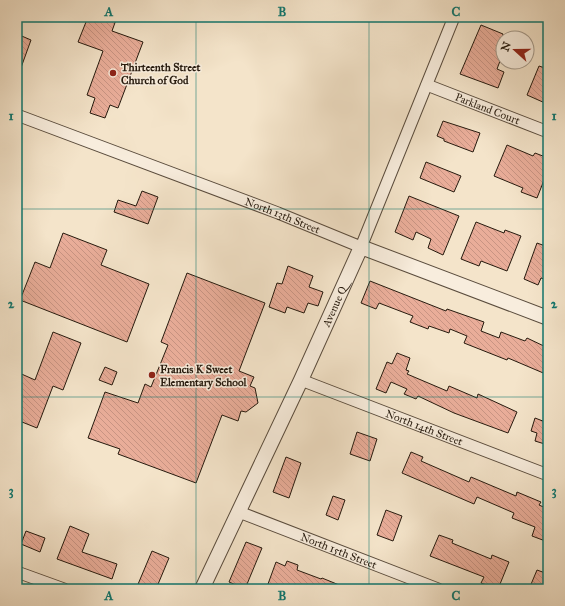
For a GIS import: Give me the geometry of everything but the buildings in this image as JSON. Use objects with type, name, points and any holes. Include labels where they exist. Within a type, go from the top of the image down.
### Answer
[{"type":"street","name":"Avenue Q","points":[[202,589],[301,380],[361,247],[454,17]]},
{"type":"street","name":"Parkland Court","points":[[427,85],[548,132]]},
{"type":"street","name":"North 13th Street","points":[[17,115],[278,213],[361,247],[548,318]]},
{"type":"street","name":"North 14th Street","points":[[301,380],[548,475]]},
{"type":"street","name":"North 15th Street","points":[[239,512],[438,589]]},
{"type":"street","points":[[17,572],[64,589]]},
{"type":"place","name":"Thirteenth Street Church of God","points":[[113,73]]},
{"type":"place","name":"Francis K Sweet Elementary School","points":[[152,375]]}]
